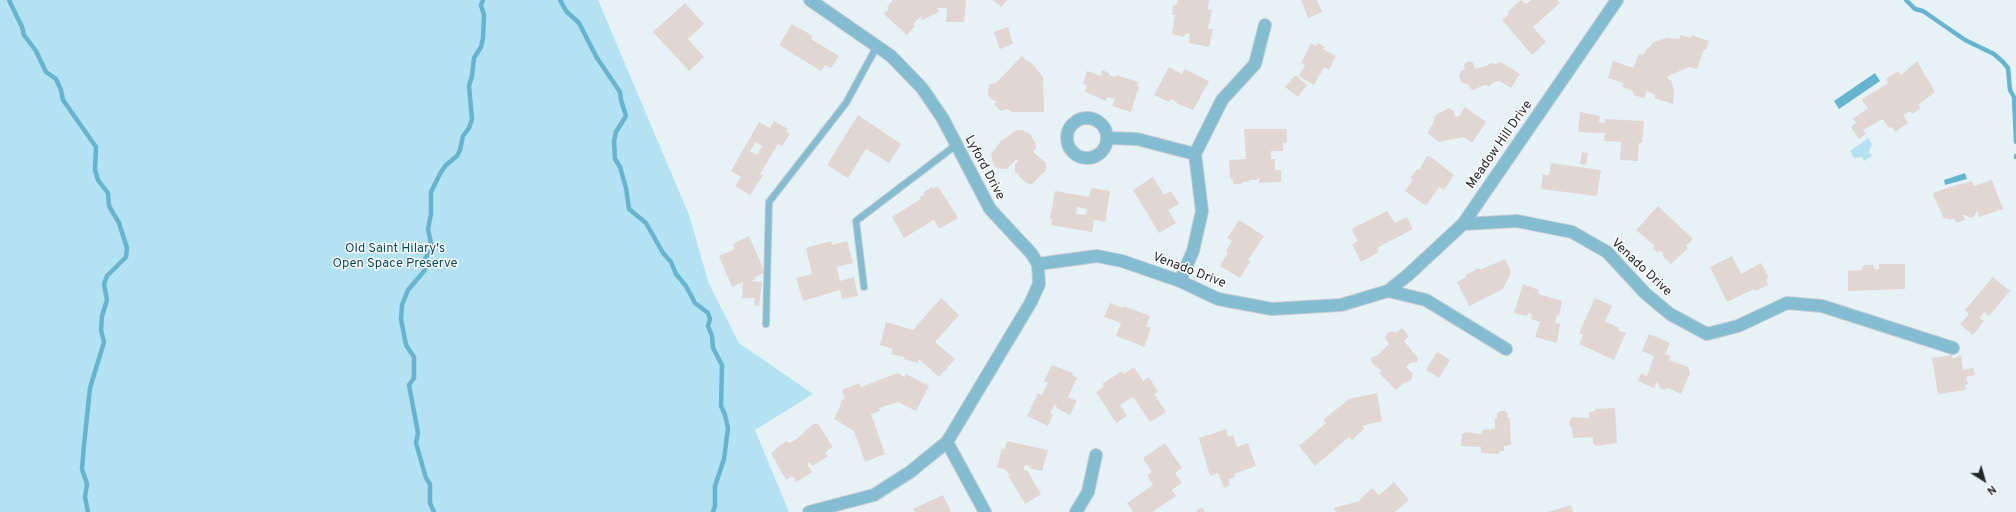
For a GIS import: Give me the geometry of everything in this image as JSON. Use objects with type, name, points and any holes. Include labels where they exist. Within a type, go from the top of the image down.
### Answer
[{"type":"street","name":"Lyford Drive","points":[[810,0],[891,56],[922,88],[943,119],[990,209],[1031,253],[1038,264]]},
{"type":"street","name":"Meadow Hill Drive","points":[[1388,291],[1414,270],[1463,224],[1617,0]]},
{"type":"street","points":[[1180,281],[1192,251],[1202,211],[1195,154],[1222,100],[1255,64],[1265,25]]},
{"type":"street","points":[[1107,138],[1137,139],[1195,154]]},
{"type":"street","name":"Venado Drive","points":[[1463,224],[1517,221],[1572,232],[1607,252],[1645,293],[1670,314],[1707,334],[1738,326],[1788,303],[1822,306],[1953,348]]},
{"type":"street","name":"Venado Drive","points":[[1038,264],[1097,256],[1122,261],[1180,281],[1218,298],[1272,309],[1341,305],[1388,291],[1426,300],[1506,349]]},
{"type":"street","points":[[809,512],[874,495],[910,472],[947,442],[1031,302],[1038,284],[1038,264]]},
{"type":"street","points":[[947,442],[985,512]]},
{"type":"street","points":[[1076,512],[1088,492],[1096,455]]},
{"type":"lane","points":[[766,324],[769,202],[846,103],[877,46]]},
{"type":"lane","points":[[864,287],[856,221],[956,145]]},
{"type":"green space","name":"Old Saint Hilary's Open Space Preserve","points":[[0,0],[598,0],[689,215],[709,284],[739,343],[813,394],[755,430],[789,512],[0,512]]},
{"type":"green space","points":[[1868,138],[1872,144],[1869,152],[1872,156],[1864,161],[1862,157],[1854,158],[1850,151]]},
{"type":"shaded area","points":[[1875,73],[1880,81],[1839,109],[1834,101]]},
{"type":"shaded area","points":[[1965,173],[1967,179],[1945,185],[1944,180]]},
{"type":"building","points":[[893,0],[966,0],[964,22],[946,22],[947,8],[937,8],[939,12],[922,20],[921,16],[913,24],[915,26],[907,35],[884,14],[889,9],[887,7]]},
{"type":"building","points":[[992,0],[1007,0],[1001,7]]},
{"type":"building","points":[[1178,0],[1209,0],[1208,9],[1212,10],[1208,29],[1213,29],[1209,47],[1189,43],[1190,34],[1185,33],[1184,37],[1172,34],[1175,15],[1172,15],[1173,5],[1176,6]]},
{"type":"building","points":[[1301,0],[1317,0],[1322,12],[1308,18]]},
{"type":"building","points":[[1521,0],[1526,4],[1531,0],[1557,0],[1560,3],[1533,27],[1546,42],[1532,55],[1502,20],[1509,14],[1507,12]]},
{"type":"building","points":[[685,3],[704,24],[688,39],[704,57],[689,71],[653,32]]},
{"type":"building","points":[[792,24],[813,36],[811,39],[839,56],[831,68],[825,65],[821,71],[779,45]]},
{"type":"building","points":[[1008,27],[1013,44],[1000,49],[994,32]]},
{"type":"building","points":[[1681,35],[1691,38],[1692,35],[1709,41],[1706,50],[1704,49],[1697,69],[1689,67],[1668,76],[1668,79],[1671,80],[1674,91],[1673,104],[1654,98],[1656,95],[1647,91],[1644,98],[1633,95],[1633,91],[1622,87],[1623,83],[1608,78],[1613,61],[1633,68],[1639,54],[1643,55],[1654,42],[1667,38],[1679,39]]},
{"type":"building","points":[[1311,43],[1316,46],[1318,43],[1325,47],[1323,49],[1336,56],[1329,70],[1324,67],[1314,85],[1299,76],[1305,65],[1301,63]]},
{"type":"building","points":[[1022,56],[1028,62],[1029,60],[1043,77],[1044,112],[1012,112],[1007,109],[1001,111],[994,104],[997,101],[992,100],[988,95],[989,85],[997,82]]},
{"type":"building","points":[[1470,61],[1473,63],[1475,69],[1491,63],[1495,64],[1501,62],[1520,74],[1511,88],[1499,81],[1492,83],[1490,86],[1484,85],[1473,90],[1469,85],[1461,82],[1459,76],[1462,70],[1465,70],[1464,65],[1466,62]]},
{"type":"building","points":[[1917,61],[1935,92],[1918,105],[1921,108],[1912,114],[1910,111],[1903,115],[1908,123],[1895,132],[1892,127],[1889,128],[1883,119],[1863,130],[1866,134],[1859,139],[1851,127],[1856,123],[1853,119],[1868,108],[1862,100],[1888,83],[1886,79],[1898,71],[1901,75]]},
{"type":"building","points":[[1169,67],[1182,74],[1185,69],[1209,81],[1193,110],[1176,103],[1177,102],[1171,99],[1169,102],[1154,95]]},
{"type":"building","points":[[1102,70],[1115,77],[1116,75],[1138,82],[1137,85],[1139,86],[1131,112],[1112,106],[1115,99],[1107,97],[1106,101],[1085,92],[1087,85],[1083,84],[1087,71],[1101,76]]},
{"type":"building","points":[[1295,75],[1307,85],[1298,97],[1285,87]]},
{"type":"building","points":[[1465,107],[1486,122],[1472,143],[1464,137],[1439,142],[1427,133],[1437,114],[1449,108],[1454,111],[1455,117],[1459,116]]},
{"type":"building","points":[[1580,112],[1600,116],[1599,122],[1605,123],[1605,119],[1644,121],[1642,143],[1639,143],[1638,161],[1620,160],[1621,142],[1604,141],[1605,133],[1578,132]]},
{"type":"building","points":[[858,115],[901,144],[889,163],[866,149],[848,178],[827,165]]},
{"type":"building","points":[[774,121],[788,129],[786,131],[790,134],[782,146],[778,144],[760,174],[763,175],[750,195],[735,186],[741,177],[731,171],[759,122],[770,128]],"holes":[[[756,142],[762,146],[757,155],[750,151]]]},
{"type":"building","points":[[1244,129],[1287,129],[1287,143],[1283,143],[1283,151],[1271,151],[1271,159],[1275,159],[1275,170],[1281,170],[1281,182],[1259,183],[1259,178],[1257,178],[1257,180],[1242,182],[1242,184],[1233,184],[1233,179],[1230,179],[1229,160],[1246,159]]},
{"type":"building","points":[[1016,130],[1022,130],[1030,134],[1035,142],[1036,148],[1033,152],[1046,163],[1046,170],[1032,184],[1026,183],[1015,172],[1015,165],[1018,161],[1016,159],[1007,169],[995,167],[992,160],[991,154],[1001,141]]},
{"type":"building","points":[[1582,152],[1588,153],[1586,165],[1580,164]]},
{"type":"building","points":[[1427,156],[1431,157],[1454,175],[1444,190],[1439,187],[1426,206],[1405,191],[1412,181],[1411,177],[1416,170],[1419,170]]},
{"type":"building","points":[[1551,163],[1601,170],[1597,196],[1541,189],[1543,174],[1549,175]]},
{"type":"building","points":[[1153,177],[1164,195],[1171,191],[1179,204],[1168,210],[1176,223],[1159,233],[1133,190]]},
{"type":"building","points":[[1992,180],[2003,209],[1979,217],[1977,211],[1971,218],[1963,215],[1965,220],[1956,223],[1954,218],[1949,220],[1948,218],[1944,219],[1933,195],[1935,192],[1972,181],[1974,186]]},
{"type":"building","points":[[938,186],[958,218],[939,229],[934,220],[904,238],[892,217],[921,199],[920,197],[925,194],[923,193],[932,187],[933,189]]},
{"type":"building","points":[[1091,188],[1110,191],[1105,222],[1094,220],[1092,232],[1051,225],[1052,219],[1050,219],[1055,191],[1089,197]],"holes":[[[1077,207],[1087,209],[1086,215],[1076,214]]]},
{"type":"building","points":[[1658,206],[1693,239],[1686,246],[1688,248],[1671,264],[1662,255],[1664,254],[1660,250],[1658,253],[1653,248],[1655,246],[1636,230]]},
{"type":"building","points":[[1387,211],[1395,223],[1407,217],[1413,229],[1377,248],[1379,252],[1361,262],[1352,244],[1358,241],[1352,230],[1353,228]]},
{"type":"building","points":[[1239,220],[1264,236],[1248,260],[1250,262],[1240,278],[1220,266],[1232,241],[1227,238]]},
{"type":"building","points":[[749,236],[765,272],[755,277],[756,279],[751,281],[762,282],[759,306],[754,305],[755,298],[742,298],[743,282],[732,287],[719,256],[735,249],[733,244]]},
{"type":"building","points":[[831,241],[832,245],[847,241],[853,263],[837,267],[840,281],[854,277],[858,296],[842,299],[840,290],[803,301],[796,278],[812,274],[806,248]]},
{"type":"building","points":[[1732,256],[1741,274],[1761,263],[1769,278],[1766,279],[1768,285],[1755,291],[1754,289],[1727,302],[1710,267]]},
{"type":"building","points":[[1505,259],[1511,272],[1503,289],[1469,306],[1457,282],[1466,277],[1465,275],[1479,268],[1480,270]]},
{"type":"building","points":[[1879,264],[1905,264],[1905,289],[1848,291],[1848,271],[1862,270],[1862,267],[1865,265],[1873,265],[1876,270],[1879,269]]},
{"type":"building","points":[[1993,277],[2010,291],[1989,316],[1984,312],[1980,318],[1984,321],[1973,335],[1960,324],[1969,314],[1965,310]]},
{"type":"building","points":[[1523,284],[1539,290],[1538,294],[1562,301],[1559,316],[1557,315],[1555,323],[1560,324],[1557,343],[1535,337],[1540,322],[1531,319],[1532,314],[1528,313],[1527,316],[1514,313]]},
{"type":"building","points":[[941,298],[959,315],[935,342],[955,359],[939,377],[919,359],[918,363],[904,359],[904,357],[891,354],[893,349],[880,345],[886,322],[913,330]]},
{"type":"building","points":[[1595,298],[1612,306],[1604,323],[1607,322],[1619,328],[1618,330],[1626,333],[1614,360],[1579,344],[1583,335],[1579,333]]},
{"type":"building","points":[[1110,303],[1123,308],[1124,306],[1150,316],[1146,326],[1151,328],[1144,347],[1116,336],[1121,323],[1104,317]]},
{"type":"building","points":[[1402,328],[1409,336],[1404,341],[1418,358],[1417,362],[1410,363],[1406,367],[1413,374],[1411,380],[1404,383],[1396,390],[1379,373],[1382,371],[1374,365],[1371,360],[1372,357],[1378,355],[1389,344],[1385,338],[1387,333],[1392,331],[1396,333]]},
{"type":"building","points":[[1649,334],[1670,343],[1665,354],[1671,356],[1669,360],[1688,367],[1690,373],[1681,394],[1668,388],[1664,390],[1660,388],[1657,382],[1654,388],[1638,381],[1641,373],[1647,376],[1654,356],[1642,351]]},
{"type":"building","points":[[1437,352],[1450,360],[1439,378],[1426,370]]},
{"type":"building","points":[[1952,355],[1953,359],[1961,355],[1963,370],[1973,368],[1975,375],[1966,377],[1968,384],[1965,385],[1966,390],[1938,394],[1932,358]]},
{"type":"building","points":[[1052,365],[1073,373],[1072,375],[1077,378],[1068,397],[1077,401],[1070,415],[1056,408],[1057,406],[1054,405],[1050,413],[1053,415],[1048,426],[1027,416],[1038,393],[1042,395],[1048,383],[1044,381]]},
{"type":"building","points":[[1134,367],[1143,381],[1149,377],[1158,392],[1154,394],[1166,412],[1150,422],[1133,397],[1120,405],[1127,416],[1116,423],[1096,392],[1104,386],[1102,384],[1122,371],[1124,374]]},
{"type":"building","points":[[898,373],[904,377],[906,374],[929,386],[916,411],[898,402],[879,408],[880,411],[871,414],[885,454],[865,462],[854,431],[834,419],[840,407],[841,401],[845,398],[842,390],[859,383],[861,387]]},
{"type":"building","points":[[1377,393],[1382,421],[1362,426],[1364,429],[1352,440],[1349,437],[1315,466],[1299,446],[1326,423],[1323,420],[1349,399]]},
{"type":"building","points":[[1615,408],[1617,443],[1596,446],[1593,443],[1593,437],[1573,438],[1572,428],[1569,421],[1573,417],[1589,418],[1589,412],[1595,411],[1595,409]]},
{"type":"building","points":[[1505,411],[1508,414],[1507,418],[1510,418],[1511,445],[1504,446],[1504,451],[1499,451],[1499,454],[1481,453],[1481,447],[1461,446],[1462,434],[1466,432],[1482,434],[1482,430],[1495,429],[1495,418],[1497,418],[1497,413]]},
{"type":"building","points":[[813,424],[818,424],[833,447],[825,452],[828,456],[812,466],[810,462],[807,464],[812,472],[796,482],[793,476],[786,480],[771,453],[786,441],[790,443],[798,438]]},
{"type":"building","points":[[1226,429],[1228,437],[1233,435],[1237,447],[1248,443],[1256,466],[1234,474],[1235,477],[1228,479],[1230,485],[1224,488],[1218,473],[1210,476],[1199,438]]},
{"type":"building","points":[[1007,441],[1048,450],[1042,471],[1029,468],[1030,466],[1025,465],[1025,471],[1027,470],[1041,494],[1025,504],[1008,476],[1010,475],[1006,470],[997,467],[1002,448],[1005,449]]},
{"type":"building","points":[[1165,443],[1182,468],[1175,473],[1182,483],[1172,490],[1176,496],[1152,512],[1133,512],[1127,503],[1153,485],[1147,475],[1152,472],[1143,458]]},
{"type":"building","points":[[1394,482],[1409,500],[1395,512],[1336,512],[1334,508],[1360,501],[1359,500],[1372,488],[1379,495]]},
{"type":"building","points":[[943,495],[951,512],[915,512],[913,509]]},
{"type":"building","points":[[1571,505],[1573,512],[1548,512]]},
{"type":"building","points":[[1202,507],[1205,512],[1195,512]]},
{"type":"waterway","points":[[9,0],[22,27],[24,35],[36,51],[46,72],[56,79],[61,90],[63,100],[96,147],[95,170],[98,180],[108,193],[109,206],[119,223],[127,248],[126,257],[107,276],[104,284],[107,300],[102,316],[101,330],[104,342],[90,388],[82,469],[87,484],[85,497],[88,512]]},
{"type":"waterway","points":[[434,512],[430,503],[430,484],[426,478],[416,443],[418,433],[409,385],[414,378],[414,357],[406,345],[401,319],[402,305],[408,290],[425,270],[423,262],[432,248],[428,229],[431,214],[431,192],[446,165],[457,156],[463,136],[469,128],[472,119],[469,86],[474,58],[481,47],[483,38],[484,15],[481,5],[483,0]]},
{"type":"waterway","points":[[560,0],[566,11],[579,23],[597,58],[620,92],[626,116],[616,132],[614,141],[615,159],[620,167],[626,188],[629,209],[646,223],[663,253],[671,262],[676,274],[686,286],[695,303],[708,313],[710,319],[708,326],[712,336],[713,348],[722,365],[721,406],[728,428],[724,459],[715,486],[715,506],[713,512]]},
{"type":"waterway","points":[[1906,0],[1915,9],[1923,11],[1965,40],[1994,54],[2008,68],[2010,90],[2014,97],[2016,142]]}]
